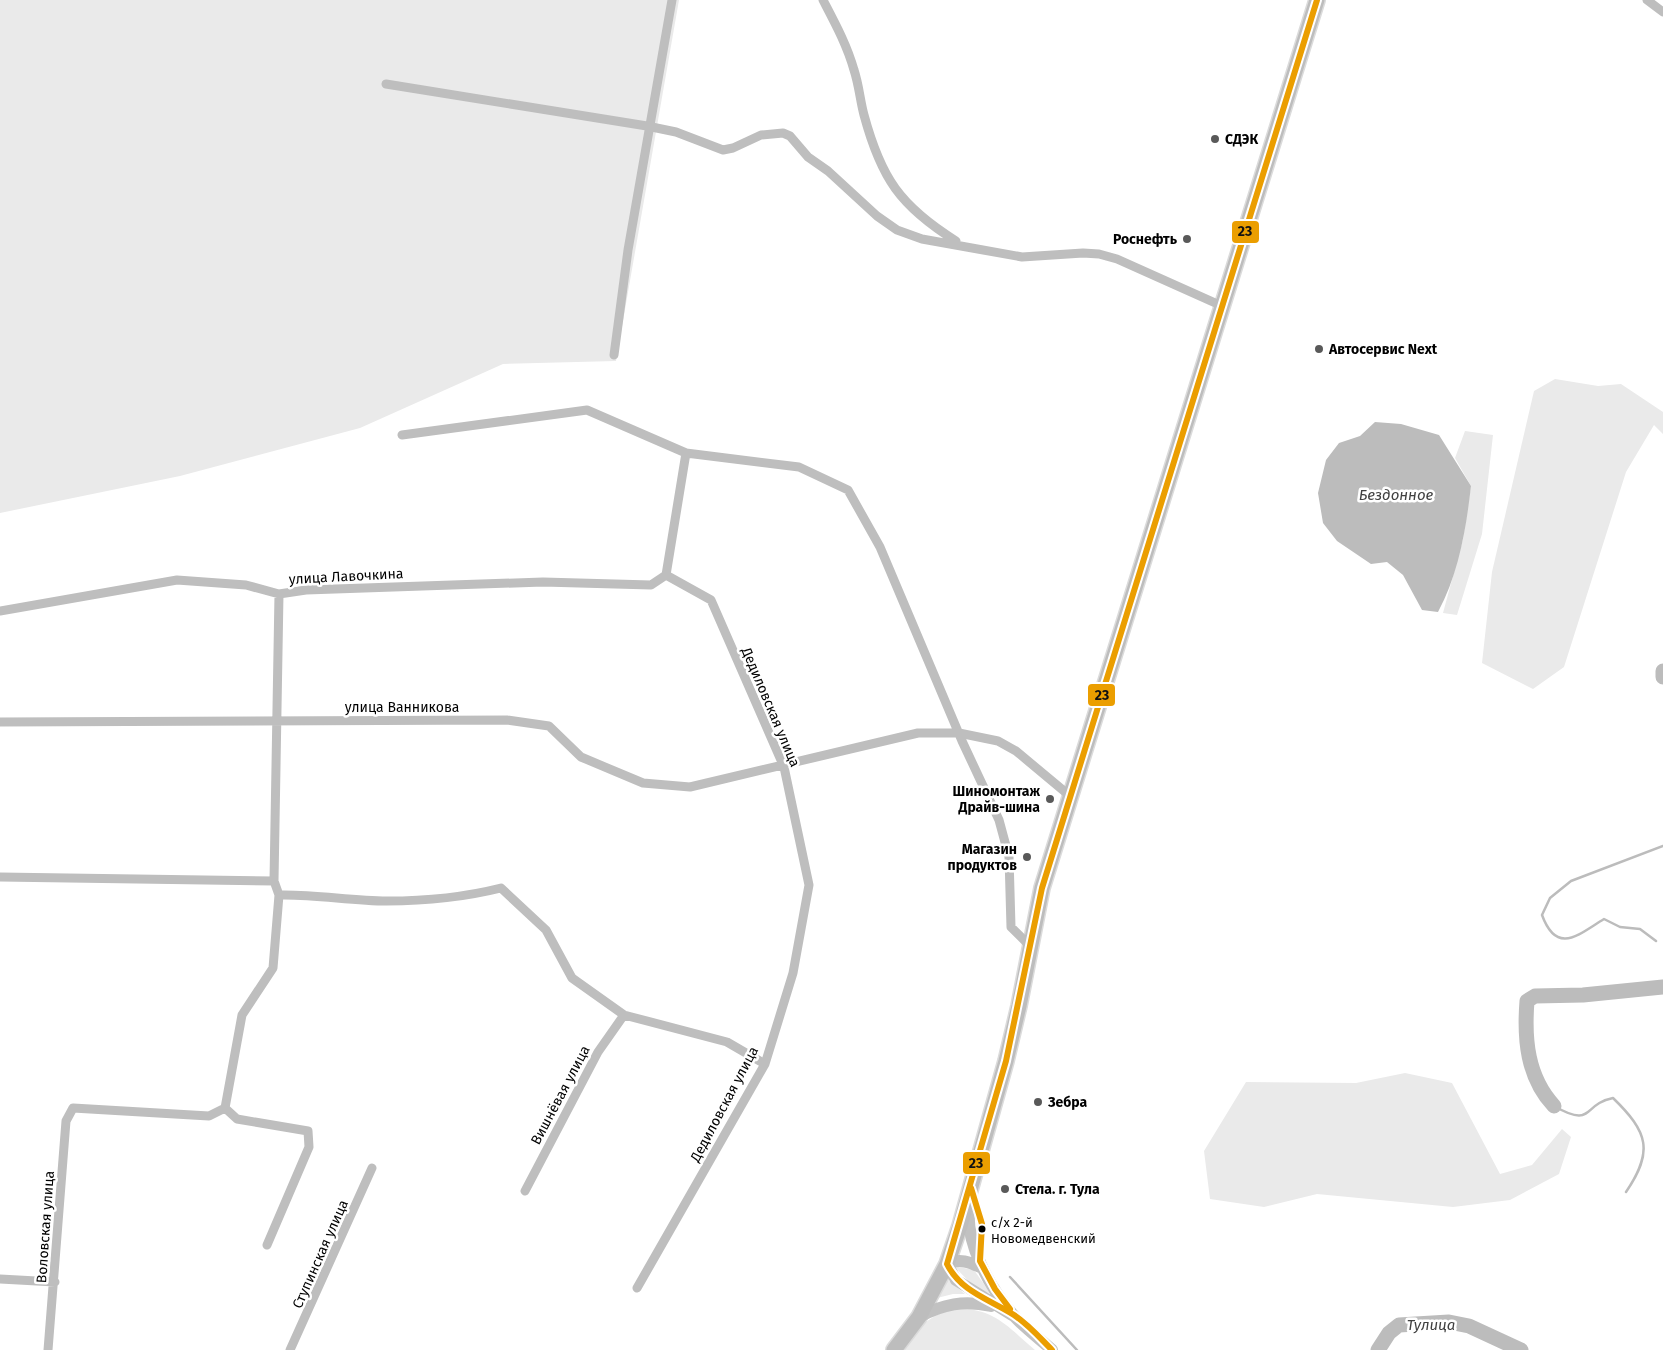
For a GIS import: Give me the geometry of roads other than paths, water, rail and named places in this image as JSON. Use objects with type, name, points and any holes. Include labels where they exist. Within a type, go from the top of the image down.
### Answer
[{"type":"main road","points":[[894,1350],[919,1317],[947,1264],[1006,1061],[1019,1006],[1029,945],[1042,888],[1317,0]]},
{"type":"main road","points":[[971,1185],[969,1223],[982,1268],[1014,1316],[1052,1350]]},
{"type":"main road","points":[[947,1264],[958,1260],[972,1263],[982,1268]]},
{"type":"main road","points":[[947,1264],[956,1280],[998,1308],[1014,1316]]},
{"type":"main road","points":[[919,1317],[942,1306],[962,1302],[998,1308]]},
{"type":"street","points":[[614,355],[628,250],[672,0]]},
{"type":"street","points":[[823,0],[849,55],[864,115],[886,177],[897,193],[912,208],[943,233],[961,244]]},
{"type":"street","points":[[1647,0],[1663,12]]},
{"type":"street","points":[[386,84],[676,132],[723,150],[733,148],[761,135],[783,133],[790,136],[808,157],[828,171],[877,216],[897,230],[922,239],[961,244],[1022,257],[1099,254],[1117,259],[1222,306]]},
{"type":"street","points":[[402,435],[587,410],[686,453],[799,466],[848,490],[880,547],[959,732],[999,820],[1008,857],[1011,927],[1029,945]]},
{"type":"street","points":[[666,575],[686,453]]},
{"type":"street","name":"улица Лавочкина","points":[[0,611],[177,580],[246,584],[279,594],[306,590],[543,582],[651,585],[666,575]]},
{"type":"street","name":"Дедиловская улица","points":[[637,1288],[765,1064],[793,973],[809,885],[784,767],[711,600],[666,575]]},
{"type":"street","points":[[267,1245],[309,1147],[308,1131],[237,1119],[225,1108],[242,1015],[273,968],[279,895],[274,881],[279,594]]},
{"type":"street","name":"улица Ванникова","points":[[0,722],[507,720],[549,726],[581,757],[643,783],[690,787],[784,767],[918,733],[959,732],[998,741],[1016,751],[1070,796]]},
{"type":"street","points":[[0,877],[274,881]]},
{"type":"street","points":[[279,895],[313,894],[386,901],[478,894],[502,888],[546,930],[572,978],[624,1015],[727,1042],[765,1064]]},
{"type":"street","name":"Вишнёвая улица","points":[[524,1191],[598,1052],[624,1015]]},
{"type":"street","name":"Воловская улица","points":[[48,1350],[55,1282],[66,1121],[73,1108],[209,1116],[225,1108]]},
{"type":"street","name":"Ступинская улица","points":[[290,1350],[372,1168]]},
{"type":"street","points":[[0,1279],[55,1282]]},
{"type":"water","name":"Бездонное","points":[[1375,422],[1401,424],[1439,435],[1471,486],[1467,518],[1456,566],[1438,612],[1422,610],[1403,575],[1387,562],[1371,564],[1337,541],[1323,523],[1318,493],[1326,460],[1339,443],[1360,436]]},
{"type":"waterway","points":[[1663,671],[1663,677]]},
{"type":"waterway","points":[[1656,941],[1640,929],[1620,927],[1604,919],[1577,935],[1562,938],[1554,935],[1548,928],[1542,915],[1550,898],[1571,881],[1663,846]]},
{"type":"waterway","points":[[1554,1106],[1538,1083],[1529,1057],[1526,1029],[1527,1001],[1535,996],[1583,995],[1663,987]]},
{"type":"waterway","points":[[1554,1106],[1567,1113],[1582,1115],[1603,1101],[1613,1098],[1625,1110],[1634,1121],[1643,1142],[1641,1165],[1626,1192]]},
{"type":"waterway","points":[[1010,1277],[1077,1350]]},
{"type":"waterway","name":"Тулица","points":[[1378,1350],[1389,1333],[1399,1325],[1449,1322],[1469,1326],[1521,1350]]},
{"type":"place","name":"СДЭК","points":[[1215,139]]},
{"type":"place","name":"Роснефть","points":[[1187,239]]},
{"type":"place","name":"Автосервис Next","points":[[1319,349]]},
{"type":"place","name":"Шиномонтаж Драйв-шина","points":[[1050,799]]},
{"type":"place","name":"Магазин продуктов","points":[[1027,857]]},
{"type":"place","name":"Зебра","points":[[1038,1102]]},
{"type":"place","name":"Стела. г. Тула","points":[[1005,1189]]},
{"type":"place","name":"с/х 2-й Новомедвенский","points":[[982,1229]]}]
